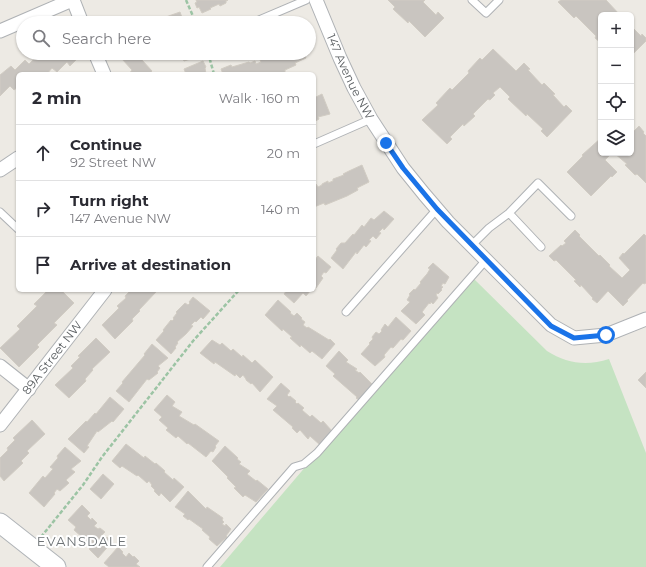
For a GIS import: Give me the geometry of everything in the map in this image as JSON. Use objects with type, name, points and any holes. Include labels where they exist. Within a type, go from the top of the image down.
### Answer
[{"type":"street","points":[[35,16],[72,0],[79,16]]},
{"type":"street","name":"147 Avenue NW","points":[[316,0],[340,58],[371,119],[403,168],[437,209],[471,246],[551,326],[574,338],[606,335],[646,319]]},
{"type":"street","points":[[0,31],[16,24]]},
{"type":"street","points":[[98,60],[103,72]]},
{"type":"street","points":[[0,170],[16,159]]},
{"type":"street","name":"89A Street NW","points":[[0,425],[100,292]]},
{"type":"street","points":[[0,366],[28,389]]},
{"type":"street","points":[[0,523],[56,567]]},
{"type":"lane","points":[[268,16],[306,0]]},
{"type":"lane","points":[[472,0],[486,13],[499,0]]},
{"type":"lane","points":[[316,143],[371,119]]},
{"type":"lane","points":[[471,246],[489,228],[509,214],[538,183],[571,216]]},
{"type":"lane","points":[[346,312],[437,209]]},
{"type":"lane","points":[[0,212],[16,227]]},
{"type":"lane","points":[[509,214],[542,247]]},
{"type":"lane","points":[[207,567],[294,467],[304,464],[317,453],[486,260]]},
{"type":"path","points":[[186,0],[193,16]]},
{"type":"path","points":[[210,60],[213,72]]},
{"type":"path","points":[[32,548],[83,485],[102,457],[193,341],[237,292]]},
{"type":"green space","points":[[474,279],[547,351],[562,359],[577,362],[593,363],[609,359],[646,453],[646,567],[220,567],[382,377]]},
{"type":"building","points":[[196,0],[228,0],[220,6],[219,4],[202,13],[199,7],[197,8],[195,3],[197,2]]},
{"type":"building","points":[[388,0],[425,0],[423,2],[436,15],[438,12],[444,18],[425,37],[409,21],[408,23],[393,9],[395,7]]},
{"type":"building","points":[[561,0],[606,0],[617,12],[598,12],[598,40],[595,38],[596,36],[576,16],[574,18],[558,2]]},
{"type":"building","points":[[180,12],[181,16],[169,16]]},
{"type":"building","points":[[634,29],[641,36],[642,34],[646,38],[646,41],[634,53]]},
{"type":"building","points":[[493,49],[516,71],[524,63],[530,69],[528,70],[542,85],[544,83],[555,94],[553,95],[564,107],[566,105],[572,111],[547,137],[541,131],[543,129],[508,99],[510,97],[500,87],[493,93],[495,95],[490,100],[488,99],[473,114],[475,116],[464,126],[463,124],[450,137],[452,139],[447,144],[422,120],[438,105],[436,103],[450,88],[452,90],[469,73],[468,71],[480,58],[482,60]]},
{"type":"building","points":[[25,60],[29,64],[33,60],[76,60],[70,66],[67,62],[57,72],[52,68],[49,72],[16,72],[16,88],[14,90],[10,86],[0,96],[0,75],[11,66],[15,70]]},
{"type":"building","points":[[123,60],[142,60],[152,71],[130,72],[132,70]]},
{"type":"building","points":[[260,60],[302,60],[295,63],[296,65],[285,70],[285,72],[222,72],[221,69],[231,65],[232,67],[249,62],[255,61],[256,64],[261,62]]},
{"type":"building","points":[[203,61],[206,67],[206,72],[185,72],[184,69]]},
{"type":"building","points":[[322,94],[330,114],[318,117],[319,119],[316,121],[316,97]]},
{"type":"building","points":[[639,126],[646,136],[646,183],[637,174],[635,175],[625,165],[627,164],[618,156],[634,156],[634,131]]},
{"type":"building","points":[[598,141],[598,156],[609,156],[605,160],[617,172],[591,196],[567,172],[583,156],[582,155]]},
{"type":"building","points":[[362,165],[369,182],[357,188],[358,190],[347,196],[325,205],[324,203],[316,206],[316,184],[318,187],[328,181],[328,183],[333,181],[333,179],[344,175],[343,174]]},
{"type":"building","points":[[384,211],[394,219],[384,230],[383,228],[379,232],[381,233],[376,239],[373,236],[369,240],[371,241],[366,247],[364,245],[357,254],[356,252],[343,269],[331,258],[337,250],[336,249],[341,243],[345,243],[353,234],[354,235],[362,225],[364,227],[371,218],[374,220]]},
{"type":"building","points":[[575,230],[580,235],[579,236],[622,278],[630,270],[619,258],[644,234],[646,236],[646,283],[643,283],[623,306],[608,291],[597,303],[581,285],[580,287],[574,281],[576,280],[556,260],[554,261],[549,256],[561,245],[562,246],[566,243],[564,241]]},
{"type":"building","points":[[318,256],[331,267],[321,276],[323,278],[316,288],[316,258]]},
{"type":"building","points":[[433,263],[449,277],[445,284],[443,283],[441,286],[443,287],[441,289],[442,290],[438,294],[437,293],[436,295],[438,298],[433,304],[431,302],[430,304],[429,303],[422,312],[425,315],[416,324],[401,311],[410,302],[407,300],[410,295],[409,294],[421,283],[420,282],[430,269],[428,268]]},
{"type":"building","points":[[46,292],[63,292],[74,303],[54,323],[57,325],[37,345],[39,347],[19,367],[0,348],[20,329],[17,326],[37,306],[34,304]]},
{"type":"building","points":[[129,292],[156,292],[139,310],[140,311],[132,319],[133,321],[115,339],[102,325],[119,308],[117,306],[126,298],[125,296]]},
{"type":"building","points":[[286,292],[309,292],[306,296],[303,293],[294,303],[284,294]]},
{"type":"building","points":[[193,297],[210,311],[203,319],[201,317],[191,325],[193,326],[177,342],[176,348],[171,354],[156,340],[171,320],[172,321],[174,319],[173,318],[177,313],[176,312],[185,303],[188,305]]},
{"type":"building","points":[[278,300],[294,316],[297,313],[302,318],[301,319],[305,322],[303,325],[329,340],[330,339],[335,344],[322,359],[312,351],[310,353],[301,345],[300,347],[290,338],[292,337],[283,329],[282,331],[265,315]]},
{"type":"building","points":[[396,317],[411,331],[393,348],[391,347],[384,355],[385,357],[375,366],[361,354],[370,344],[369,343],[373,339],[372,337],[376,332],[379,334],[385,324],[388,327]]},
{"type":"building","points":[[96,338],[110,352],[92,369],[93,370],[85,379],[86,381],[69,398],[55,385],[73,368],[71,366],[80,357],[78,356]]},
{"type":"building","points":[[212,340],[220,345],[222,343],[231,351],[233,349],[252,363],[255,360],[273,377],[260,392],[252,383],[251,384],[246,380],[243,375],[240,378],[236,374],[235,376],[215,362],[214,364],[200,353]]},
{"type":"building","points":[[152,344],[168,358],[158,366],[160,368],[157,372],[158,373],[149,380],[147,379],[129,402],[116,391]]},
{"type":"building","points":[[339,351],[348,360],[346,362],[357,369],[355,370],[359,373],[360,372],[372,384],[359,400],[333,376],[335,374],[326,366]]},
{"type":"building","points":[[646,372],[646,388],[638,380]]},
{"type":"building","points":[[281,383],[290,391],[287,395],[304,408],[302,410],[310,417],[312,415],[321,423],[323,421],[332,431],[320,445],[310,436],[308,439],[300,430],[297,433],[292,428],[293,427],[273,410],[277,406],[267,399]]},
{"type":"building","points":[[167,395],[175,402],[172,406],[182,412],[179,416],[194,425],[195,424],[219,441],[213,452],[211,451],[206,457],[178,436],[176,438],[166,430],[168,428],[159,420],[162,417],[154,410]]},
{"type":"building","points":[[110,397],[124,409],[113,422],[112,421],[98,432],[97,431],[87,446],[89,447],[84,453],[68,439],[86,421],[87,422],[95,413],[96,414]]},
{"type":"building","points":[[32,420],[45,434],[27,451],[29,453],[21,461],[23,463],[4,481],[0,476],[0,458],[15,440],[13,438]]},
{"type":"building","points":[[126,444],[144,458],[145,456],[155,464],[156,463],[173,480],[174,478],[184,487],[170,502],[161,493],[159,496],[154,491],[155,490],[149,481],[147,483],[138,475],[137,476],[122,466],[120,468],[112,461]]},
{"type":"building","points":[[225,446],[238,458],[237,459],[241,462],[239,464],[250,471],[247,474],[268,489],[256,502],[245,495],[243,497],[234,488],[236,487],[227,478],[228,477],[212,461]]},
{"type":"building","points":[[65,447],[81,461],[71,469],[75,472],[66,480],[69,483],[60,491],[57,489],[54,493],[55,494],[44,507],[29,493],[43,476],[45,478],[53,469],[50,467]]},
{"type":"building","points":[[103,474],[114,484],[101,499],[90,489]]},
{"type":"building","points":[[188,491],[206,509],[207,507],[223,518],[222,520],[224,522],[222,524],[225,526],[226,524],[231,529],[226,536],[227,537],[217,546],[209,539],[210,537],[202,530],[203,529],[189,519],[188,520],[183,516],[185,514],[175,507]]},
{"type":"building","points":[[82,505],[90,513],[87,516],[91,520],[92,518],[97,523],[94,526],[105,532],[102,535],[106,539],[107,537],[112,542],[98,558],[81,540],[83,538],[74,530],[76,527],[68,520]]},
{"type":"building","points":[[118,547],[126,557],[129,553],[133,557],[134,556],[139,561],[136,564],[140,567],[109,567],[104,563]]},
{"type":"district","name":"EVANSDALE","points":[[82,541]]},
{"type":"route","points":[[386,143],[403,168],[437,209],[471,246],[551,326],[574,338],[606,335]]}]
